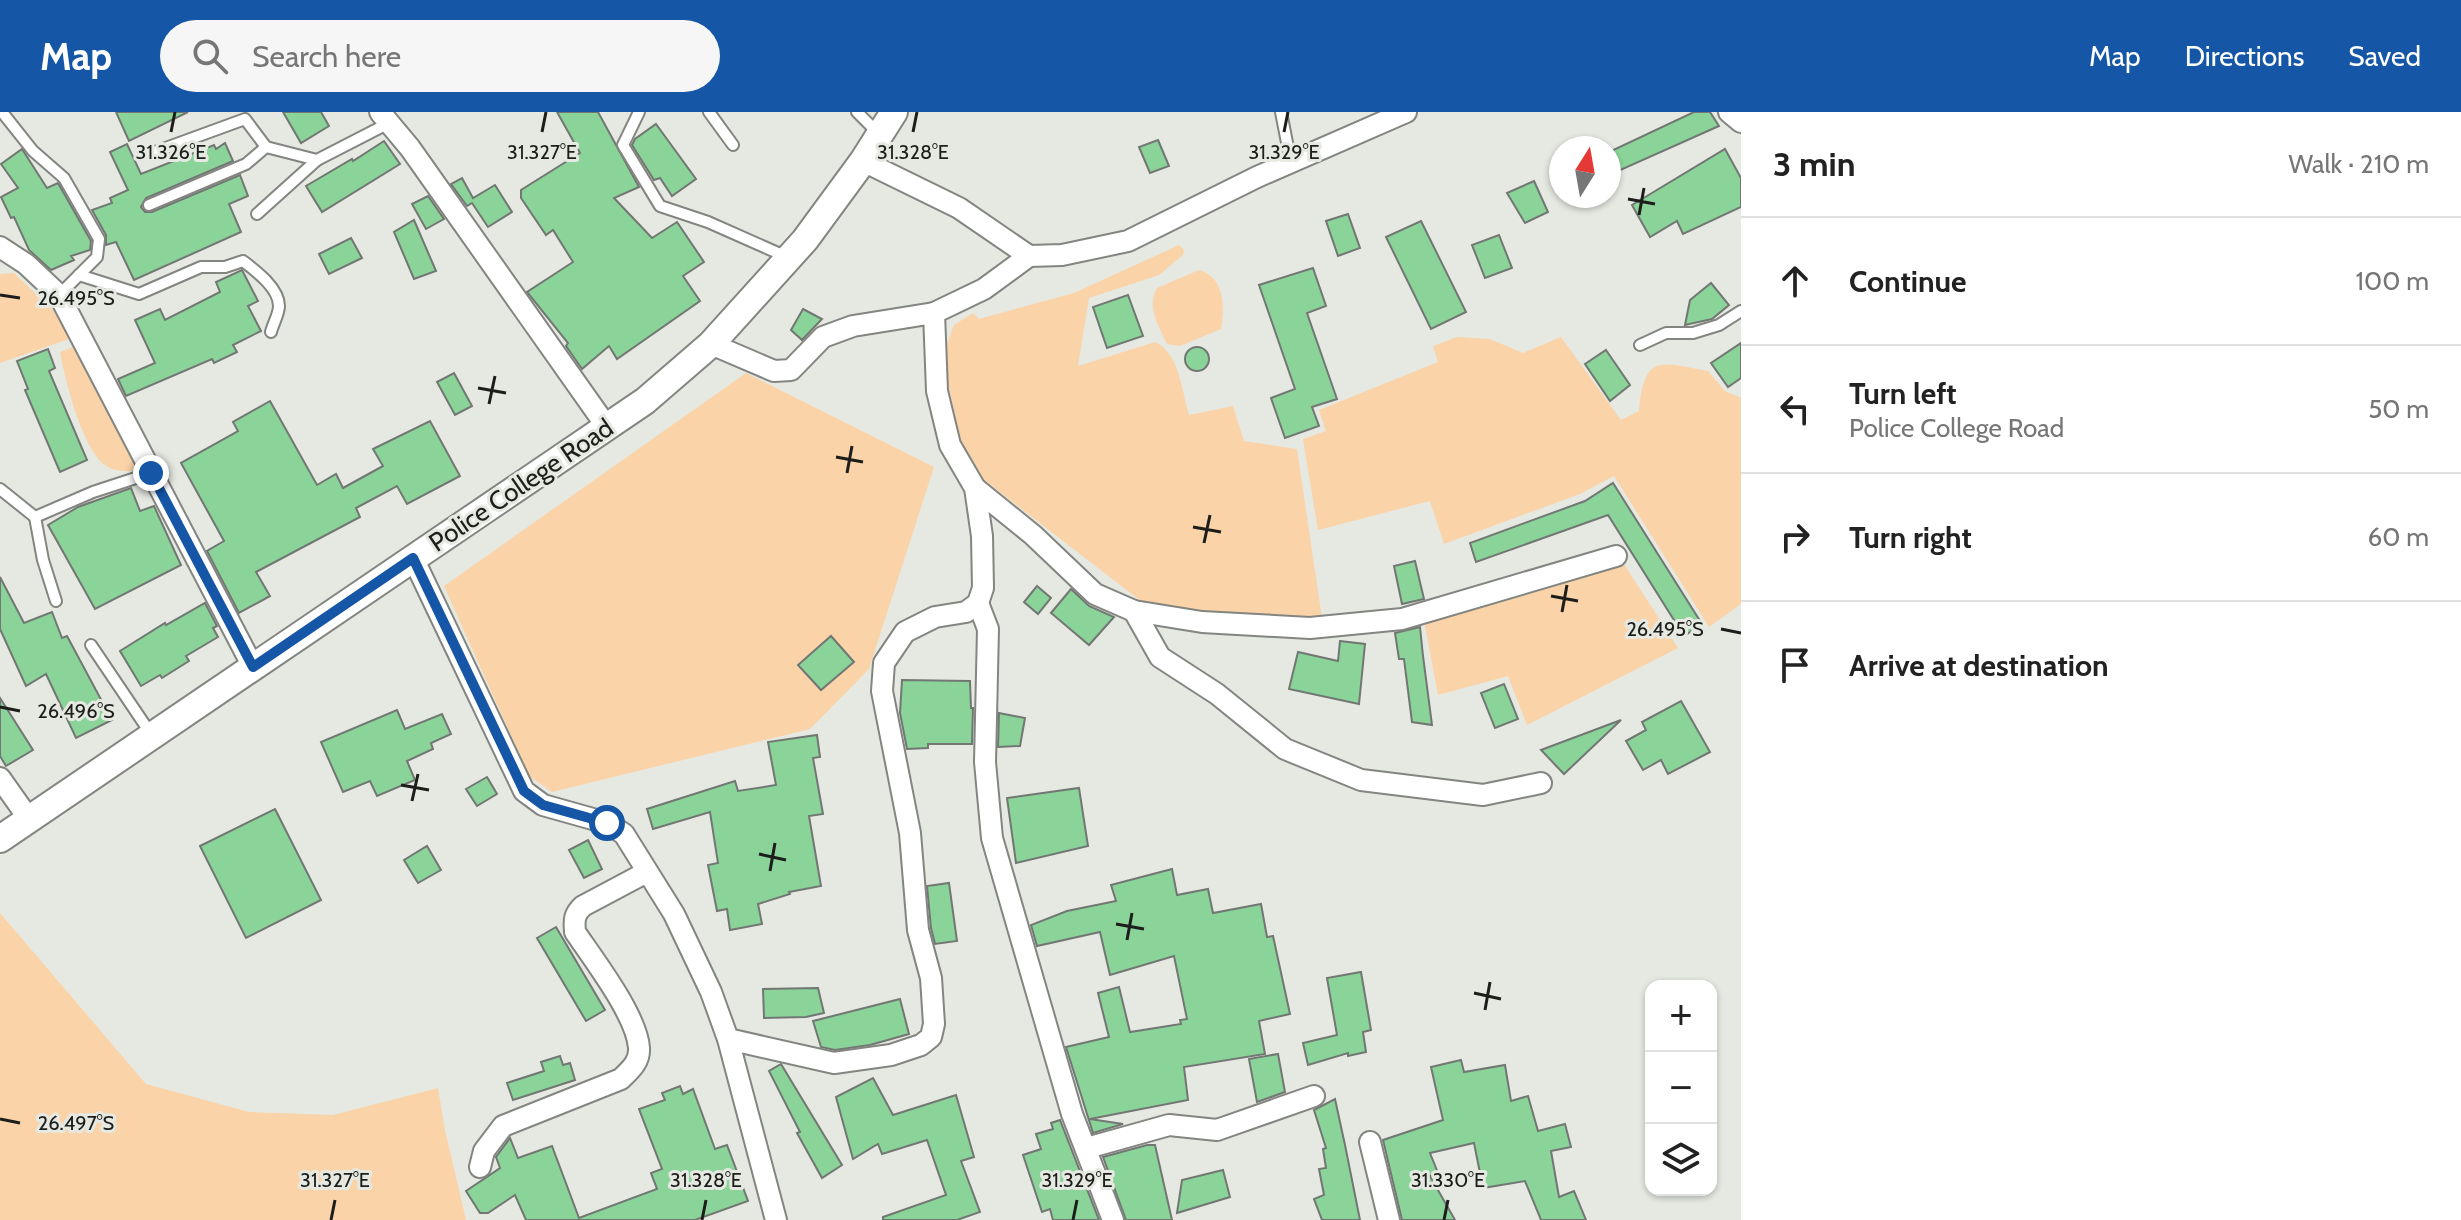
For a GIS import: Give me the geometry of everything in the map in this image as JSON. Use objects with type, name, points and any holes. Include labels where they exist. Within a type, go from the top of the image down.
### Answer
[{"type":"street","points":[[711,344],[774,371],[791,370],[823,337],[853,326],[934,313],[984,289],[1029,256],[1062,255],[1128,241],[1406,112]]},
{"type":"street","points":[[1729,112],[1741,122]]},
{"type":"street","points":[[384,118],[410,148],[607,427]]},
{"type":"street","name":"Police College Road","points":[[0,839],[645,401],[711,344],[789,258],[863,161],[887,123]]},
{"type":"street","points":[[863,161],[959,208],[1029,256]]},
{"type":"street","points":[[0,247],[26,264],[59,295],[253,667]]},
{"type":"street","points":[[934,313],[937,391],[950,445],[975,488],[1033,535],[1095,594],[1134,611],[1202,622],[1310,628],[1402,619],[1616,556]]},
{"type":"street","points":[[728,1039],[834,1063],[891,1055],[921,1045],[931,1037],[934,1024],[931,978],[918,930],[910,833],[882,691],[884,663],[905,632],[935,617],[966,612],[978,603],[983,588],[982,536],[975,488]]},
{"type":"street","points":[[413,558],[524,791],[543,805],[607,823],[624,834],[674,914],[711,992],[728,1039],[776,1220]]},
{"type":"street","points":[[978,603],[988,629],[985,762],[992,838],[1072,1114],[1113,1220]]},
{"type":"street","points":[[1134,611],[1160,657],[1217,694],[1285,749],[1361,780],[1483,795],[1541,783]]},
{"type":"street","points":[[0,778],[29,819]]},
{"type":"street","points":[[480,1167],[484,1151],[503,1126],[621,1079],[635,1066],[640,1050],[632,1021],[575,932],[574,922],[576,913],[583,906],[647,872]]},
{"type":"street","points":[[1087,1148],[1169,1125],[1217,1130],[1314,1096]]},
{"type":"street","points":[[1370,1142],[1389,1220]]},
{"type":"lane","points":[[2,112],[33,151],[64,178],[99,239],[97,257],[59,295]]},
{"type":"lane","points":[[639,112],[623,145],[660,206],[708,222],[789,258]]},
{"type":"lane","points":[[709,112],[733,145]]},
{"type":"lane","points":[[857,112],[887,123]]},
{"type":"lane","points":[[1281,112],[1291,163]]},
{"type":"lane","points":[[257,214],[317,160],[384,118]]},
{"type":"lane","points":[[152,153],[245,119],[266,147],[317,160]]},
{"type":"lane","points":[[149,205],[246,164],[266,147]]},
{"type":"lane","points":[[79,275],[139,294],[201,267],[225,267],[243,261],[274,291],[279,306],[271,332]]},
{"type":"lane","points":[[1640,345],[1666,333],[1693,333],[1719,325],[1741,311]]},
{"type":"lane","points":[[35,517],[93,492],[151,473]]},
{"type":"lane","points":[[0,489],[35,517],[43,560],[56,601]]},
{"type":"lane","points":[[91,645],[152,736]]},
{"type":"shaded area","points":[[1179,245],[1184,250],[1183,255],[1159,275],[1089,298],[1078,366],[1155,342],[1163,347],[1174,363],[1189,415],[1233,406],[1244,441],[1297,449],[1322,618],[1299,621],[1199,614],[1142,602],[975,473],[960,438],[945,369],[946,346],[954,325],[973,313],[979,319],[1074,293]]},
{"type":"shaded area","points":[[1199,270],[1214,279],[1221,294],[1221,329],[1180,346],[1167,344],[1153,309],[1157,288]]},
{"type":"shaded area","points":[[14,273],[61,318],[72,338],[0,363],[0,274]]},
{"type":"shaded area","points":[[1457,337],[1490,339],[1523,353],[1561,337],[1621,420],[1639,411],[1641,392],[1650,370],[1666,364],[1708,371],[1725,391],[1741,398],[1741,604],[1709,627],[1614,476],[1580,494],[1444,544],[1430,501],[1318,530],[1303,439],[1326,431],[1319,410],[1438,362],[1433,346]]},
{"type":"shaded area","points":[[75,346],[96,381],[139,471],[108,467],[99,459],[83,432],[60,352]]},
{"type":"shaded area","points":[[746,373],[934,467],[869,669],[810,729],[552,792],[529,776],[444,586]]},
{"type":"shaded area","points":[[1622,561],[1678,648],[1527,725],[1508,676],[1438,695],[1424,621]]},
{"type":"shaded area","points":[[0,913],[146,1084],[249,1112],[333,1115],[438,1088],[466,1220],[0,1220]]},
{"type":"building","points":[[116,112],[188,112],[129,141]]},
{"type":"building","points":[[283,112],[321,112],[329,126],[301,143]]},
{"type":"building","points":[[557,112],[598,112],[639,187],[614,198],[652,238],[677,222],[704,262],[683,276],[700,301],[617,359],[609,346],[582,369],[566,346],[568,343],[527,292],[573,262],[553,230],[546,235],[521,198],[521,190],[580,153]]},
{"type":"building","points":[[1694,112],[1710,112],[1719,126],[1621,170],[1621,146]]},
{"type":"building","points":[[656,124],[696,179],[672,196],[660,178],[654,180],[632,145],[635,139]]},
{"type":"building","points":[[1158,140],[1169,166],[1150,173],[1139,147]]},
{"type":"building","points":[[384,141],[400,164],[322,212],[306,186]]},
{"type":"building","points":[[225,143],[233,161],[146,198],[141,207],[145,212],[152,212],[240,175],[248,196],[229,204],[241,232],[134,280],[116,242],[106,245],[106,235],[92,210],[112,203],[110,198],[128,190],[110,152],[127,144],[141,174],[214,145],[216,149]]},
{"type":"building","points":[[22,149],[47,188],[58,183],[91,241],[90,250],[71,256],[74,260],[51,270],[29,250],[1,197],[18,188],[1,164]]},
{"type":"building","points":[[1725,149],[1741,178],[1741,207],[1683,234],[1677,221],[1650,237],[1632,205]]},
{"type":"building","points":[[462,178],[473,198],[495,185],[512,212],[488,227],[472,203],[467,206],[451,184]]},
{"type":"building","points":[[1534,181],[1548,212],[1525,223],[1507,193]]},
{"type":"building","points":[[428,196],[444,219],[426,229],[412,204]]},
{"type":"building","points":[[1348,214],[1360,248],[1338,256],[1326,221]]},
{"type":"building","points":[[414,220],[436,271],[414,279],[394,232]]},
{"type":"building","points":[[1421,221],[1466,312],[1431,329],[1386,237]]},
{"type":"building","points":[[1499,235],[1512,268],[1485,278],[1472,245]]},
{"type":"building","points":[[351,238],[362,258],[329,274],[319,254]]},
{"type":"building","points":[[1313,268],[1326,306],[1307,313],[1337,399],[1312,407],[1319,426],[1285,438],[1271,398],[1295,389],[1259,285]]},
{"type":"building","points":[[242,270],[258,301],[248,306],[261,331],[233,345],[237,352],[214,363],[212,359],[126,396],[118,379],[155,363],[135,320],[160,309],[165,320],[220,292],[216,282]]},
{"type":"building","points":[[1711,283],[1729,305],[1712,319],[1685,325],[1690,300]]},
{"type":"building","points":[[1128,295],[1143,336],[1107,348],[1093,307]]},
{"type":"building","points":[[803,309],[822,319],[802,340],[791,330]]},
{"type":"building","points":[[1741,343],[1741,378],[1728,387],[1711,363]]},
{"type":"building","points":[[1197,347],[1208,354],[1209,359],[1202,370],[1197,371],[1186,364],[1185,359],[1192,348]]},
{"type":"building","points":[[48,349],[55,368],[49,371],[87,460],[60,472],[25,390],[28,389],[17,361]]},
{"type":"building","points":[[1606,350],[1630,385],[1610,401],[1585,364]]},
{"type":"building","points":[[454,373],[472,406],[455,415],[437,382]]},
{"type":"building","points":[[270,401],[317,485],[336,474],[343,488],[383,466],[373,449],[430,421],[460,476],[407,504],[397,486],[356,508],[360,517],[256,572],[270,596],[239,613],[207,551],[224,541],[181,463],[238,431],[233,422]]},
{"type":"building","points":[[1613,483],[1702,624],[1684,636],[1608,515],[1476,562],[1470,543],[1585,501]]},
{"type":"building","points":[[131,488],[140,511],[154,506],[181,565],[95,609],[48,525],[78,507]]},
{"type":"building","points":[[1415,561],[1424,599],[1402,604],[1394,566]]},
{"type":"building","points":[[0,577],[24,623],[52,612],[62,638],[67,636],[112,720],[76,738],[46,674],[26,686],[0,629]]},
{"type":"building","points":[[1037,586],[1051,598],[1038,614],[1024,602]]},
{"type":"building","points":[[1071,589],[1089,606],[1114,617],[1089,645],[1051,613]]},
{"type":"building","points":[[205,603],[217,626],[213,628],[218,637],[186,656],[189,661],[162,678],[160,675],[141,686],[120,651]]},
{"type":"building","points":[[1420,627],[1432,725],[1412,722],[1404,659],[1399,659],[1395,633]]},
{"type":"building","points":[[831,636],[854,662],[821,690],[798,665]]},
{"type":"building","points":[[1340,641],[1365,644],[1359,704],[1289,689],[1298,652],[1338,661]]},
{"type":"building","points":[[902,680],[970,681],[972,744],[928,744],[928,748],[907,749],[900,713]]},
{"type":"building","points":[[1504,684],[1518,719],[1495,728],[1481,693]]},
{"type":"building","points":[[0,698],[33,750],[6,766],[0,756]]},
{"type":"building","points":[[1681,701],[1710,752],[1668,774],[1661,760],[1643,770],[1626,741],[1646,730],[1642,722]]},
{"type":"building","points":[[397,710],[405,729],[442,714],[451,734],[431,743],[433,749],[407,761],[415,780],[377,796],[370,781],[343,792],[321,742]]},
{"type":"building","points":[[999,713],[1025,718],[1020,746],[998,747]]},
{"type":"building","points":[[1621,720],[1564,774],[1541,750]]},
{"type":"building","points":[[817,735],[820,757],[813,758],[823,814],[809,816],[821,886],[789,892],[758,904],[762,924],[730,930],[727,909],[717,911],[708,865],[718,863],[710,812],[653,829],[647,809],[735,781],[738,791],[776,785],[768,742]]},
{"type":"building","points":[[487,777],[497,794],[477,806],[466,789]]},
{"type":"building","points":[[1079,788],[1088,846],[1016,863],[1007,798]]},
{"type":"building","points":[[275,809],[321,900],[246,938],[200,846]]},
{"type":"building","points":[[588,840],[602,869],[584,878],[569,850]]},
{"type":"building","points":[[427,846],[441,870],[418,883],[404,860]]},
{"type":"building","points":[[1172,869],[1177,895],[1208,889],[1213,913],[1261,904],[1267,937],[1273,936],[1290,1014],[1259,1021],[1265,1054],[1184,1067],[1188,1100],[1090,1119],[1123,1124],[1093,1133],[1066,1047],[1109,1037],[1098,993],[1119,987],[1130,1032],[1181,1024],[1180,1020],[1187,1019],[1174,956],[1110,975],[1100,932],[1037,946],[1031,925],[1067,911],[1116,901],[1111,885]]},
{"type":"building","points":[[949,883],[957,941],[935,944],[927,886]]},
{"type":"building","points":[[556,927],[605,1010],[586,1021],[537,938]]},
{"type":"building","points":[[1361,972],[1371,1030],[1363,1032],[1366,1052],[1348,1056],[1348,1053],[1308,1065],[1303,1043],[1337,1035],[1327,978]]},
{"type":"building","points":[[818,988],[824,1013],[806,1017],[764,1018],[763,989]]},
{"type":"building","points":[[900,999],[909,1034],[870,1045],[835,1050],[821,1047],[813,1021]]},
{"type":"building","points":[[1278,1054],[1285,1092],[1257,1102],[1249,1059]]},
{"type":"building","points":[[560,1056],[563,1065],[570,1063],[575,1080],[513,1100],[507,1083],[544,1071],[541,1062]]},
{"type":"building","points":[[1461,1060],[1464,1072],[1505,1065],[1511,1101],[1528,1096],[1538,1131],[1565,1124],[1571,1147],[1551,1151],[1559,1197],[1574,1191],[1586,1220],[1541,1220],[1525,1181],[1483,1188],[1474,1143],[1430,1153],[1438,1173],[1430,1176],[1455,1220],[1402,1220],[1383,1140],[1443,1120],[1431,1067]]},
{"type":"building","points":[[781,1064],[842,1165],[822,1178],[797,1133],[800,1132],[769,1071]]},
{"type":"building","points":[[873,1078],[893,1115],[956,1095],[974,1157],[961,1161],[980,1212],[957,1220],[883,1220],[883,1217],[946,1195],[927,1140],[882,1154],[878,1144],[853,1159],[836,1097]]},
{"type":"building","points":[[680,1086],[683,1094],[693,1089],[715,1149],[727,1145],[748,1201],[695,1220],[526,1220],[515,1195],[488,1213],[480,1213],[466,1191],[500,1168],[496,1157],[510,1138],[518,1158],[552,1146],[579,1218],[657,1189],[651,1173],[662,1169],[639,1109],[665,1100],[662,1093]]},
{"type":"building","points":[[1335,1099],[1360,1220],[1322,1220],[1314,1199],[1324,1195],[1319,1169],[1326,1168],[1323,1149],[1326,1148],[1314,1110]]},
{"type":"building","points":[[1060,1120],[1099,1220],[1053,1220],[1050,1209],[1042,1212],[1023,1155],[1041,1149],[1036,1134],[1053,1129],[1051,1123]]},
{"type":"building","points":[[1155,1145],[1172,1220],[1126,1220],[1103,1157]]},
{"type":"building","points":[[1223,1170],[1230,1197],[1177,1213],[1182,1180]]},
{"type":"route","points":[[151,473],[253,667],[413,558],[524,791],[543,805],[607,823]]}]
